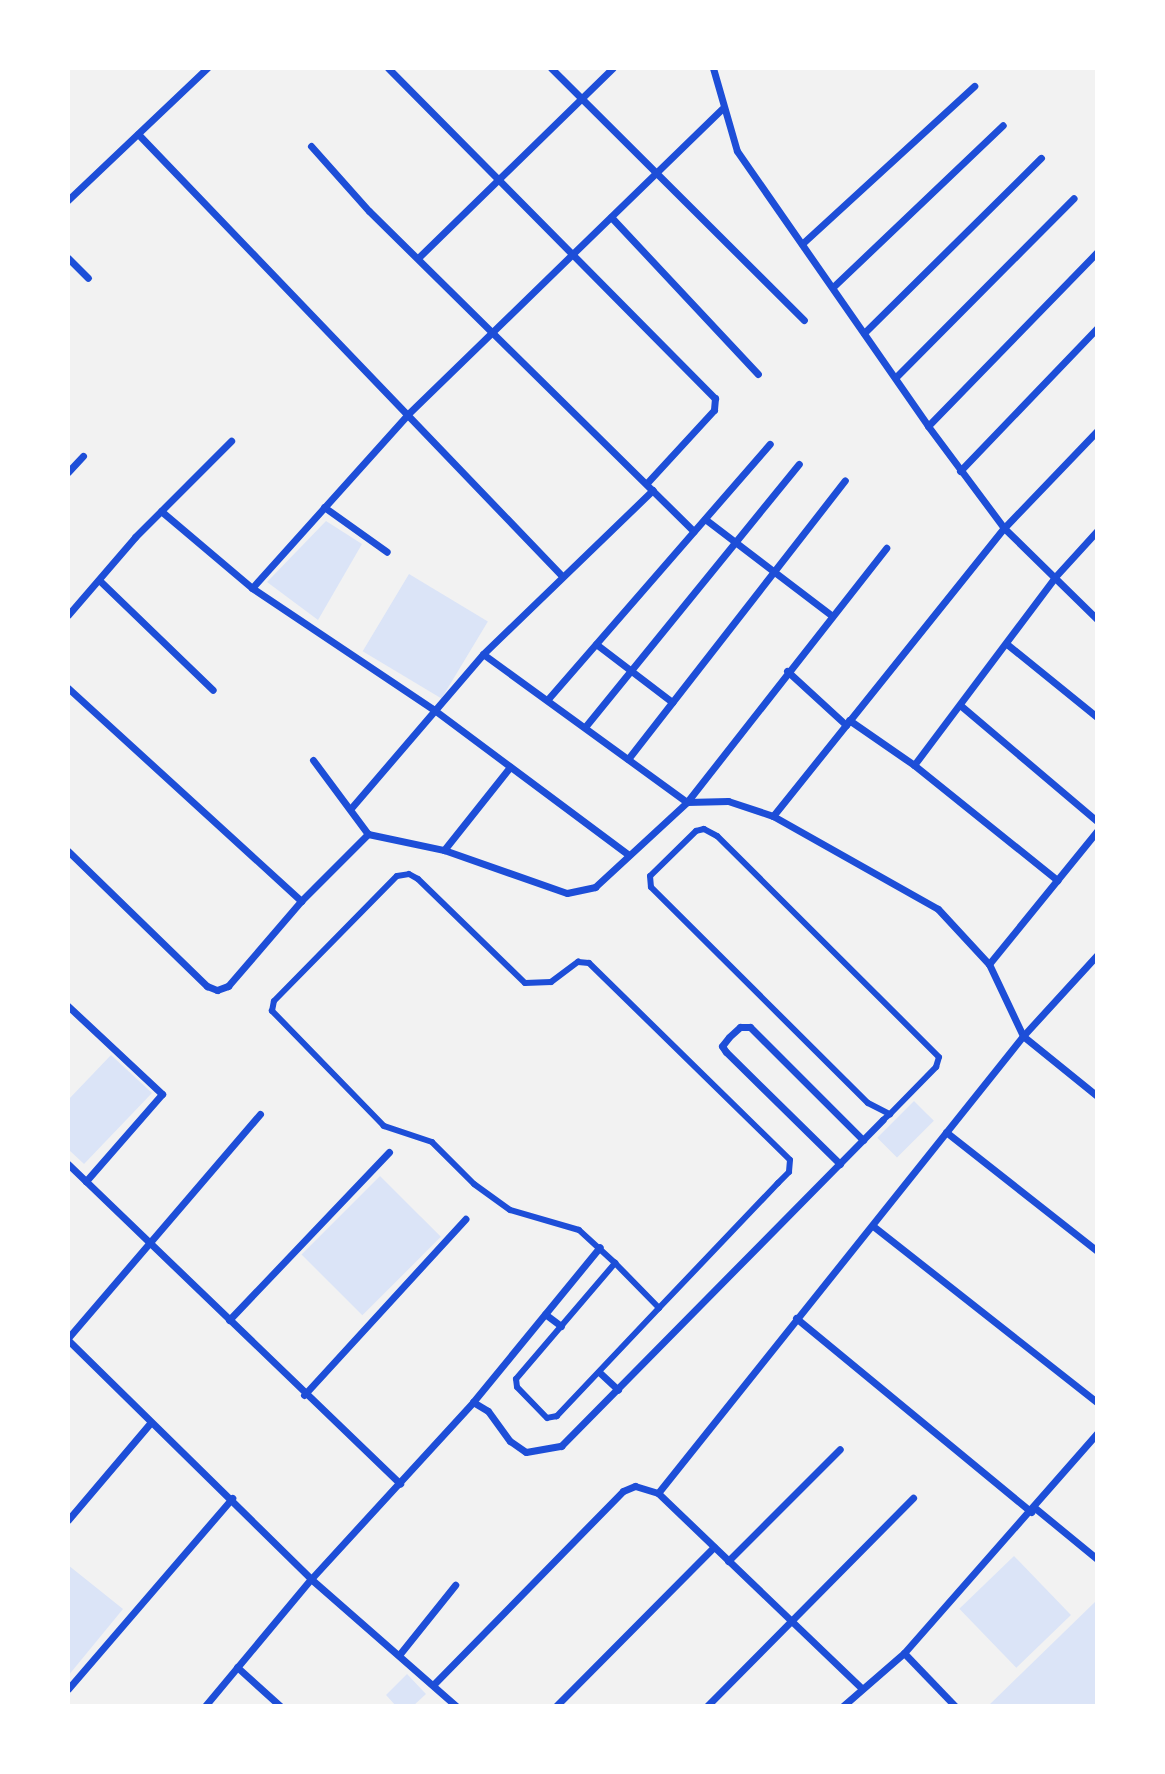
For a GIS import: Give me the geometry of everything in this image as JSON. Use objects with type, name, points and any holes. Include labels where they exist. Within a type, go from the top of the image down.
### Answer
[{"type":"street","points":[[68,200],[207,68]]},
{"type":"street","points":[[388,68],[570,255],[715,398],[714,410],[646,484]]},
{"type":"street","points":[[551,68],[804,320]]},
{"type":"street","points":[[418,258],[613,68]]},
{"type":"street","points":[[713,68],[722,109],[737,151],[834,286],[928,426],[1004,528],[1097,619]]},
{"type":"street","points":[[804,243],[974,86]]},
{"type":"street","points":[[252,588],[407,415],[722,109]]},
{"type":"street","points":[[834,286],[1003,125]]},
{"type":"street","points":[[138,134],[561,575]]},
{"type":"street","points":[[311,146],[491,332],[694,531]]},
{"type":"street","points":[[864,333],[1041,158]]},
{"type":"street","points":[[896,377],[1074,198]]},
{"type":"street","points":[[611,217],[758,374]]},
{"type":"street","points":[[928,426],[1097,252]]},
{"type":"street","points":[[68,258],[88,278]]},
{"type":"street","points":[[960,471],[1097,328]]},
{"type":"street","points":[[772,816],[1004,528],[1097,431]]},
{"type":"street","points":[[68,615],[161,511],[231,441]]},
{"type":"street","points":[[548,699],[770,444]]},
{"type":"street","points":[[68,472],[83,456]]},
{"type":"street","points":[[585,727],[799,464]]},
{"type":"street","points":[[628,759],[845,480]]},
{"type":"street","points":[[352,807],[433,709],[483,654],[561,575],[653,490]]},
{"type":"street","points":[[324,507],[387,552]]},
{"type":"street","points":[[161,511],[252,588],[433,709],[629,855]]},
{"type":"street","points":[[705,519],[831,615]]},
{"type":"street","points":[[914,765],[1008,645],[1055,577],[1097,531]]},
{"type":"street","points":[[313,760],[352,807],[368,834],[444,850],[568,893],[596,887],[687,802],[886,548]]},
{"type":"street","points":[[99,580],[213,690]]},
{"type":"street","points":[[596,644],[672,702]]},
{"type":"street","points":[[1008,645],[1097,717]]},
{"type":"street","points":[[483,654],[687,802],[728,801],[772,816],[938,909],[989,964],[1023,1036],[1097,1096]]},
{"type":"street","points":[[787,671],[847,722],[914,765],[1057,880]]},
{"type":"street","points":[[68,688],[301,901]]},
{"type":"street","points":[[960,705],[1097,821]]},
{"type":"street","points":[[444,850],[510,767]]},
{"type":"street","points":[[473,1402],[488,1411],[517,1447],[533,1453],[561,1446],[936,1067],[936,1053],[718,836],[705,829],[696,831],[650,876],[651,887],[886,1117]]},
{"type":"street","points":[[989,964],[1097,831]]},
{"type":"street","points":[[68,851],[207,986],[217,990],[228,986],[301,901],[368,834]]},
{"type":"street","points":[[615,1263],[516,1379],[519,1391],[551,1420],[599,1371],[789,1172],[789,1160],[589,963],[578,962],[551,982],[525,983],[413,875],[397,876],[274,1001],[272,1011],[384,1126],[432,1142],[474,1184],[510,1210],[579,1230],[600,1247],[659,1308]]},
{"type":"street","points":[[658,1493],[1023,1036],[1097,955]]},
{"type":"street","points":[[68,1006],[162,1094],[86,1181]]},
{"type":"street","points":[[840,1164],[726,1052],[723,1046],[729,1037],[745,1025],[755,1030],[863,1140]]},
{"type":"street","points":[[260,1114],[68,1339],[312,1579],[456,1706]]},
{"type":"street","points":[[946,1132],[1097,1251]]},
{"type":"street","points":[[229,1320],[389,1153]]},
{"type":"street","points":[[68,1164],[304,1395],[400,1484]]},
{"type":"street","points":[[304,1395],[465,1219]]},
{"type":"street","points":[[873,1226],[1097,1402]]},
{"type":"street","points":[[205,1706],[312,1579],[473,1402],[600,1247]]},
{"type":"street","points":[[545,1314],[561,1326]]},
{"type":"street","points":[[796,1318],[1097,1559]]},
{"type":"street","points":[[599,1371],[618,1390]]},
{"type":"street","points":[[68,1520],[151,1422]]},
{"type":"street","points":[[844,1706],[860,1688],[904,1653],[1033,1510],[1097,1433]]},
{"type":"street","points":[[728,1560],[840,1449]]},
{"type":"street","points":[[434,1685],[623,1491],[635,1486],[658,1493],[860,1688]]},
{"type":"street","points":[[710,1705],[790,1620],[870,1545],[913,1497]]},
{"type":"street","points":[[68,1689],[232,1499]]},
{"type":"street","points":[[556,1706],[714,1547]]},
{"type":"street","points":[[399,1654],[455,1585]]},
{"type":"street","points":[[904,1653],[955,1706]]},
{"type":"street","points":[[237,1667],[280,1706]]},
{"type":"shaded area","points":[[326,521],[362,544],[318,620],[267,582]]},
{"type":"shaded area","points":[[409,574],[488,621],[442,699],[363,651]]},
{"type":"shaded area","points":[[111,1055],[152,1093],[84,1164],[68,1149],[68,1100]]},
{"type":"shaded area","points":[[914,1101],[934,1121],[897,1158],[877,1138]]},
{"type":"shaded area","points":[[380,1176],[441,1237],[362,1315],[302,1254]]},
{"type":"shaded area","points":[[1014,1556],[1071,1615],[1016,1668],[959,1609]]},
{"type":"shaded area","points":[[68,1565],[123,1609],[68,1676]]},
{"type":"shaded area","points":[[1097,1600],[1097,1706],[988,1706]]},
{"type":"shaded area","points":[[407,1674],[426,1694],[413,1706],[396,1706],[386,1695]]}]
